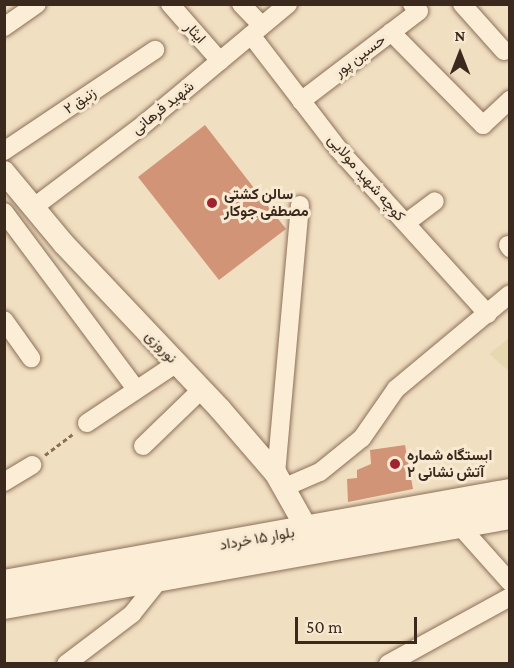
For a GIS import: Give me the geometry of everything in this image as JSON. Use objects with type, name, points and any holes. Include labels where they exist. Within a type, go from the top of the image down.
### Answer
[{"type":"main road","name":"بلوار ۱۵ خرداد","points":[[4,606],[159,580],[402,524],[510,492]]},
{"type":"main road","name":"بلوار ۱۵ خرداد","points":[[4,583],[307,530],[402,524],[459,525],[510,516]]},
{"type":"street","points":[[4,27],[37,4]]},
{"type":"street","name":"ایثار","points":[[170,4],[220,61]]},
{"type":"street","name":"کوچه شهید مولایی","points":[[242,4],[256,31],[301,101],[340,151],[488,314]]},
{"type":"street","name":"شهید فرهانی","points":[[34,207],[220,61],[288,4]]},
{"type":"street","points":[[462,4],[504,51]]},
{"type":"street","name":"حسین پور","points":[[301,101],[420,7]]},
{"type":"street","points":[[391,32],[483,125],[507,107]]},
{"type":"street","name":"زنبق ۲","points":[[4,151],[155,50]]},
{"type":"street","name":"نوروزی","points":[[4,172],[201,389],[279,481],[307,530]]},
{"type":"street","points":[[406,224],[435,201]]},
{"type":"street","points":[[300,205],[279,481],[320,472],[362,438],[396,389],[510,294]]},
{"type":"street","points":[[4,212],[136,389]]},
{"type":"street","points":[[4,320],[30,358]]},
{"type":"street","points":[[87,423],[177,363]]},
{"type":"street","points":[[142,446],[201,389]]},
{"type":"street","points":[[4,482],[32,465]]},
{"type":"street","points":[[459,525],[510,582]]},
{"type":"street","points":[[66,663],[132,614],[159,580]]},
{"type":"street","points":[[388,663],[510,597]]},
{"type":"path","points":[[32,465],[87,423]]},
{"type":"shaded area","points":[[509,338],[509,371],[489,354]]},
{"type":"building","name":"سالن کشتی مصطفی جوکار","points":[[205,125],[286,229],[219,280],[138,177]]},
{"type":"building","points":[[405,445],[413,489],[348,502],[347,479],[357,478],[357,470],[371,464],[370,450]]},
{"type":"place","name":"سالن کشتی مصطفی جوکار","points":[[212,203]]},
{"type":"place","name":"ایستگاه شماره ۲ آتش نشانی","points":[[395,464]]}]
